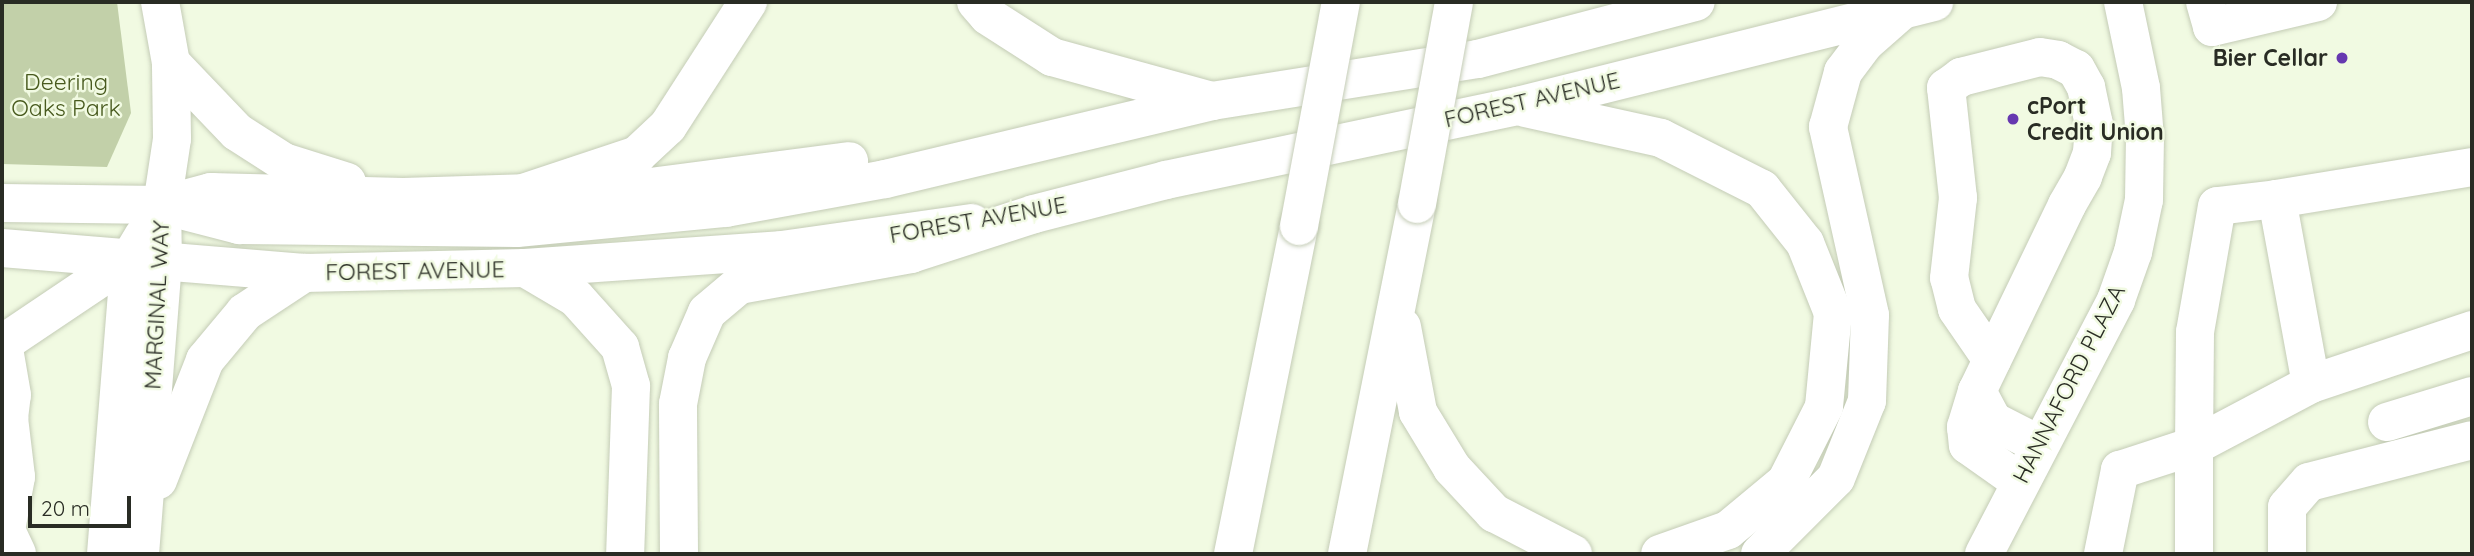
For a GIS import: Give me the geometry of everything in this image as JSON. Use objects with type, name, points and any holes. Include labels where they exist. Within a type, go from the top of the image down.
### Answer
[{"type":"main road","points":[[160,2],[171,63],[172,139],[162,205],[211,192],[403,197],[514,196],[627,190],[1083,134]]},
{"type":"main road","points":[[514,196],[637,155],[668,126],[748,2]]},
{"type":"main road","points":[[976,2],[988,16],[1052,57],[1212,101]]},
{"type":"main road","points":[[1232,551],[1299,226],[1341,2]]},
{"type":"main road","points":[[1347,554],[1417,204],[1454,2]]},
{"type":"main road","name":"FOREST AVENUE","points":[[2,203],[162,205],[239,225],[517,228],[726,208],[884,179],[1083,134],[1212,101],[1478,59],[1696,2]]},
{"type":"main road","name":"HANNAFORD PLAZA","points":[[1983,554],[2038,444],[2116,300],[2144,200],[2141,88],[2123,2]]},
{"type":"main road","points":[[2205,2],[2212,27],[2318,2]]},
{"type":"main road","points":[[1760,554],[1836,478],[1867,401],[1870,315],[1828,127],[1843,72],[1866,42],[1918,6]]},
{"type":"main road","name":"FOREST AVENUE","points":[[2,248],[304,273],[525,268],[783,250],[1034,214],[1166,180],[1517,106],[1918,6]]},
{"type":"main road","points":[[2019,481],[1968,445],[1966,428],[1984,376],[2092,153],[2094,124],[2086,87],[2076,69],[2040,57],[1961,77],[1946,88],[1958,198],[1951,236],[1949,278],[1956,309],[1984,376],[1993,421],[2038,444]]},
{"type":"main road","points":[[171,63],[237,132],[284,162],[403,197]]},
{"type":"main road","points":[[1517,106],[1661,138],[1762,189],[1805,243],[1833,313],[1824,407],[1786,482],[1728,530],[1660,554]]},
{"type":"main road","points":[[2194,554],[2196,332],[2217,206],[2277,199],[2472,167]]},
{"type":"main road","points":[[2277,199],[2311,384]]},
{"type":"main road","name":"MARGINAL WAY","points":[[106,554],[146,260],[162,205]]},
{"type":"main road","points":[[679,554],[678,404],[687,358],[707,313],[739,285],[911,254],[1034,214]]},
{"type":"main road","points":[[17,554],[6,530],[16,477],[5,419],[12,395],[2,343],[146,260]]},
{"type":"main road","name":"MARGINAL WAY","points":[[140,554],[144,514],[146,260]]},
{"type":"main road","points":[[525,268],[576,298],[620,347],[631,386],[625,554]]},
{"type":"main road","points":[[144,514],[205,360],[245,312],[304,273]]},
{"type":"main road","points":[[1399,295],[1418,412],[1452,468],[1494,513],[1573,554]]},
{"type":"main road","points":[[2103,554],[2119,470],[2194,446],[2311,384],[2472,330]]},
{"type":"main road","points":[[2387,422],[2472,396]]},
{"type":"main road","points":[[2287,554],[2287,507],[2309,482],[2472,440]]},
{"type":"green space","name":"Deering Oaks Park","points":[[2,2],[117,2],[131,113],[107,167],[2,164]]},
{"type":"place","name":"Bier Cellar","points":[[2342,58]]},
{"type":"place","name":"cPort Credit Union","points":[[2013,119]]}]
